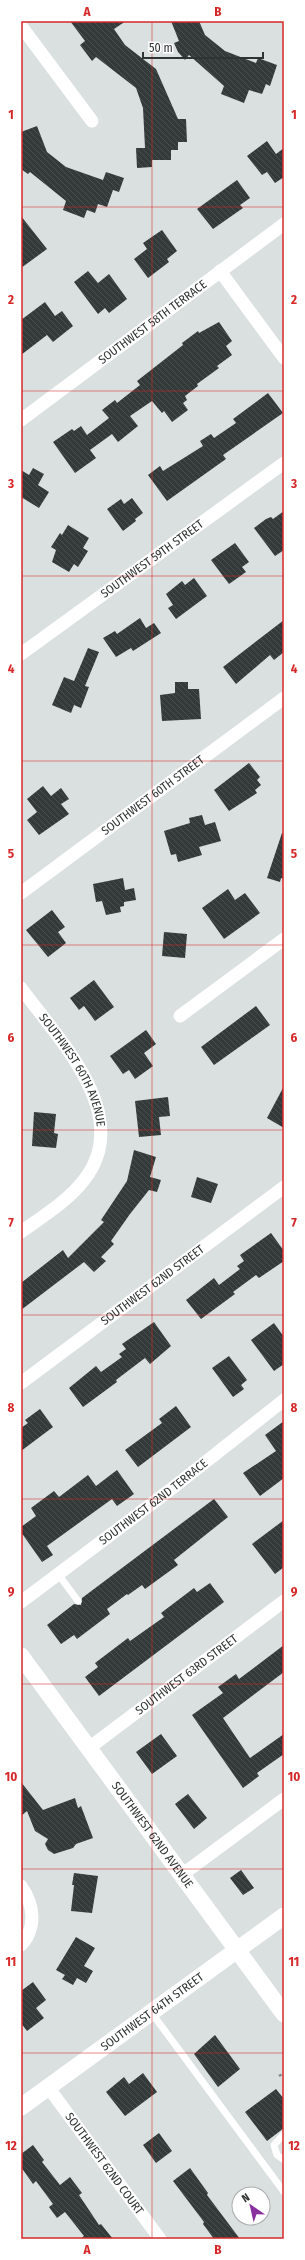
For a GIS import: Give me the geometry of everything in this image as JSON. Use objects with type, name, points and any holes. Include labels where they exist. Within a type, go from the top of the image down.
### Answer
[{"type":"street","points":[[21,26],[92,121]]},
{"type":"street","name":"SOUTHWEST 58TH TERRACE","points":[[21,420],[220,270],[284,224]]},
{"type":"street","points":[[220,270],[284,358]]},
{"type":"street","name":"SOUTHWEST 59TH STREET","points":[[21,654],[284,463]]},
{"type":"street","name":"SOUTHWEST 60TH STREET","points":[[21,893],[284,698]]},
{"type":"street","points":[[180,1016],[284,939]]},
{"type":"street","name":"SOUTHWEST 60TH AVENUE","points":[[21,988],[80,1069],[94,1094],[100,1126],[96,1158],[85,1180],[21,1232]]},
{"type":"street","name":"SOUTHWEST 62ND STREET","points":[[21,1383],[284,1187]]},
{"type":"street","name":"SOUTHWEST 62ND TERRACE","points":[[21,1602],[216,1455],[284,1400]]},
{"type":"street","name":"SOUTHWEST 63RD STREET","points":[[89,1748],[284,1601]]},
{"type":"street","name":"SOUTHWEST 62ND AVENUE","points":[[21,1656],[183,1874],[284,2014]]},
{"type":"street","points":[[183,1874],[284,1799]]},
{"type":"street","points":[[21,1886],[31,1908],[32,1924],[29,1935],[21,1945]]},
{"type":"street","name":"SOUTHWEST 64TH STREET","points":[[21,2108],[284,1916]]},
{"type":"street","name":"SOUTHWEST 62ND COURT","points":[[48,2087],[160,2239]]},
{"type":"lane","points":[[58,1574],[78,1601]]},
{"type":"lane","points":[[151,2012],[284,2192]]},
{"type":"lane","points":[[284,2134],[274,2145],[277,2154],[284,2160]]},
{"type":"path","points":[[279,2076],[284,2072]]},
{"type":"building","points":[[70,21],[126,21],[114,29],[125,45],[156,69],[178,119],[186,119],[187,142],[178,142],[178,150],[171,150],[171,160],[152,160],[152,167],[137,168],[136,148],[145,148],[143,108],[136,88],[96,57],[92,61],[80,45],[85,41]]},
{"type":"building","points":[[171,21],[199,21],[205,35],[225,51],[256,63],[258,58],[277,65],[270,86],[266,84],[262,94],[249,90],[244,103],[221,94],[224,86],[189,55],[185,60],[178,52],[174,43],[179,41]]},
{"type":"building","points":[[37,126],[47,152],[66,167],[103,180],[106,172],[124,178],[119,192],[113,190],[107,207],[98,204],[95,213],[87,210],[84,218],[63,210],[66,201],[30,172],[28,174],[21,169],[21,132]]},
{"type":"building","points":[[267,141],[276,154],[284,148],[284,177],[275,183],[267,172],[262,175],[247,156]]},
{"type":"building","points":[[237,180],[250,198],[240,205],[243,208],[213,229],[197,209]]},
{"type":"building","points":[[21,216],[47,249],[21,268]]},
{"type":"building","points":[[162,230],[177,251],[167,259],[169,262],[148,278],[134,259],[147,249],[143,243]]},
{"type":"building","points":[[88,271],[98,283],[109,274],[127,299],[109,313],[105,308],[98,314],[74,282]]},
{"type":"building","points":[[45,302],[55,316],[62,311],[73,326],[53,342],[47,335],[21,355],[21,320]]},
{"type":"building","points":[[219,322],[232,341],[226,346],[232,355],[217,366],[219,368],[197,384],[198,386],[185,396],[187,400],[183,403],[188,410],[172,422],[164,411],[162,413],[152,401],[130,416],[138,426],[118,442],[112,434],[90,450],[96,458],[75,473],[53,442],[72,429],[74,431],[81,426],[87,435],[109,418],[102,410],[115,400],[117,403],[140,385],[137,381],[183,345],[182,343],[198,331],[199,333]]},
{"type":"building","points":[[268,393],[283,413],[223,455],[226,459],[167,501],[148,475],[160,466],[163,471],[203,446],[200,441],[211,434],[214,438],[236,423],[233,419]]},
{"type":"building","points":[[33,468],[44,474],[38,485],[49,492],[39,508],[21,497],[21,470],[29,475]]},
{"type":"building","points":[[132,498],[143,513],[135,519],[136,521],[123,531],[107,509],[121,499],[124,504]]},
{"type":"building","points":[[284,511],[284,550],[275,556],[254,528],[266,519],[271,517],[273,519]]},
{"type":"building","points":[[68,525],[89,538],[83,548],[88,551],[78,567],[74,564],[69,572],[52,562],[56,550],[51,547],[60,533],[62,535]]},
{"type":"building","points":[[235,543],[249,562],[242,567],[246,572],[229,584],[211,560]]},
{"type":"building","points":[[194,578],[207,596],[176,619],[168,608],[173,605],[166,594],[182,581],[185,585]]},
{"type":"building","points":[[140,618],[146,628],[154,623],[161,633],[133,651],[131,648],[116,657],[103,638],[115,631],[117,634]]},
{"type":"building","points":[[284,620],[284,652],[274,660],[270,655],[236,684],[223,667]]},
{"type":"building","points":[[88,648],[99,652],[85,686],[89,687],[81,708],[74,705],[71,713],[52,705],[64,677],[74,681]]},
{"type":"building","points":[[175,682],[188,682],[188,689],[199,689],[201,719],[162,721],[160,695],[175,693]]},
{"type":"building","points":[[249,763],[260,777],[257,780],[261,785],[255,790],[257,793],[229,811],[214,790]]},
{"type":"building","points":[[43,786],[51,796],[61,788],[69,799],[61,804],[69,814],[39,835],[27,820],[37,812],[27,799]]},
{"type":"building","points":[[202,815],[205,825],[215,822],[221,841],[199,847],[202,855],[178,862],[176,854],[171,855],[164,831],[190,823],[189,818]]},
{"type":"building","points":[[282,833],[284,833],[284,879],[281,878],[280,882],[267,878]]},
{"type":"building","points":[[123,878],[125,890],[134,888],[136,900],[124,902],[124,906],[120,907],[121,912],[106,915],[102,901],[96,902],[93,884]]},
{"type":"building","points":[[228,889],[235,900],[245,893],[260,913],[224,939],[202,908]]},
{"type":"building","points":[[52,910],[65,927],[58,932],[66,943],[48,957],[26,930]]},
{"type":"building","points":[[164,932],[187,934],[185,958],[162,956]]},
{"type":"building","points":[[94,980],[114,1007],[95,1021],[84,1006],[79,1010],[70,998]]},
{"type":"building","points":[[256,1006],[270,1025],[214,1065],[201,1047]]},
{"type":"building","points":[[146,1030],[156,1044],[144,1053],[153,1066],[135,1079],[129,1070],[123,1074],[110,1056]]},
{"type":"building","points":[[284,1086],[284,1128],[267,1118]]},
{"type":"building","points":[[168,1097],[170,1116],[159,1117],[161,1135],[139,1137],[135,1101]]},
{"type":"building","points":[[34,1112],[56,1114],[54,1133],[58,1134],[56,1148],[32,1146]]},
{"type":"building","points":[[134,1150],[156,1157],[150,1177],[161,1180],[157,1192],[149,1190],[130,1214],[111,1241],[114,1244],[101,1257],[106,1261],[94,1272],[84,1262],[21,1310],[21,1283],[63,1250],[68,1258],[104,1222],[101,1220],[127,1181]]},
{"type":"building","points":[[197,1177],[218,1184],[211,1203],[191,1197]]},
{"type":"building","points":[[271,1233],[284,1251],[284,1261],[259,1278],[256,1275],[233,1292],[235,1294],[201,1319],[186,1300],[214,1278],[219,1285],[240,1269],[237,1266],[244,1261],[240,1255]]},
{"type":"building","points":[[154,1322],[171,1346],[150,1364],[145,1358],[116,1380],[117,1382],[83,1407],[69,1388],[96,1366],[101,1372],[122,1357],[119,1354],[126,1349],[122,1344]]},
{"type":"building","points":[[274,1323],[284,1337],[284,1364],[274,1371],[251,1340]]},
{"type":"building","points":[[229,1356],[247,1380],[241,1385],[244,1389],[233,1397],[212,1368]]},
{"type":"building","points":[[176,1406],[191,1427],[138,1467],[125,1450],[162,1423],[159,1419]]},
{"type":"building","points":[[40,1409],[53,1427],[21,1451],[21,1428],[28,1423],[25,1420]]},
{"type":"building","points":[[284,1421],[284,1478],[260,1496],[243,1473],[276,1451],[265,1435]]},
{"type":"building","points":[[117,1470],[134,1494],[117,1506],[112,1499],[47,1546],[53,1555],[42,1562],[21,1532],[21,1527],[36,1516],[31,1508],[54,1491],[59,1497],[88,1475],[96,1486]]},
{"type":"building","points":[[214,1499],[228,1517],[174,1560],[178,1565],[145,1589],[142,1585],[128,1595],[127,1594],[107,1609],[110,1614],[77,1639],[74,1635],[61,1644],[47,1625],[74,1604],[81,1605],[82,1598]]},
{"type":"building","points":[[284,1520],[284,1567],[275,1574],[252,1544]]},
{"type":"building","points":[[210,1583],[224,1602],[99,1696],[85,1677],[98,1667],[95,1663],[128,1638],[130,1641],[164,1617],[161,1613],[194,1588],[197,1592]]},
{"type":"building","points":[[284,1645],[284,1672],[223,1718],[250,1758],[284,1734],[284,1754],[257,1773],[259,1776],[243,1788],[192,1715],[223,1693],[218,1687],[236,1674],[239,1679]]},
{"type":"building","points":[[161,1734],[177,1756],[152,1774],[136,1752]]},
{"type":"building","points":[[21,1782],[43,1810],[75,1798],[78,1808],[81,1806],[93,1838],[76,1844],[73,1848],[54,1854],[48,1850],[45,1844],[48,1839],[35,1831],[27,1811],[21,1816]]},
{"type":"building","points":[[188,1794],[207,1818],[194,1829],[175,1804]]},
{"type":"building","points":[[241,1870],[254,1888],[243,1895],[230,1878]]},
{"type":"building","points":[[74,1873],[98,1876],[92,1913],[71,1911]]},
{"type":"building","points":[[76,1937],[95,1948],[84,1966],[93,1971],[86,1983],[77,1978],[73,1985],[62,1979],[65,1975],[56,1970]]},
{"type":"building","points":[[33,1982],[46,2000],[36,2008],[44,2018],[27,2031],[21,2023],[21,1991]]},
{"type":"building","points":[[215,2035],[240,2069],[218,2087],[194,2054]]},
{"type":"building","points":[[143,2073],[157,2092],[125,2116],[106,2092],[124,2077],[129,2084]]},
{"type":"building","points":[[276,2089],[284,2099],[284,2128],[267,2141],[245,2112]]},
{"type":"building","points":[[159,2133],[172,2151],[156,2163],[143,2145]]},
{"type":"building","points":[[33,2145],[44,2160],[42,2162],[60,2185],[70,2177],[82,2193],[79,2195],[99,2225],[101,2224],[113,2239],[80,2239],[84,2236],[65,2212],[57,2218],[49,2207],[53,2204],[36,2181],[33,2184],[21,2167],[21,2154]]},
{"type":"building","points":[[190,2168],[208,2193],[207,2195],[240,2239],[214,2239],[203,2224],[204,2222],[173,2181]]}]
